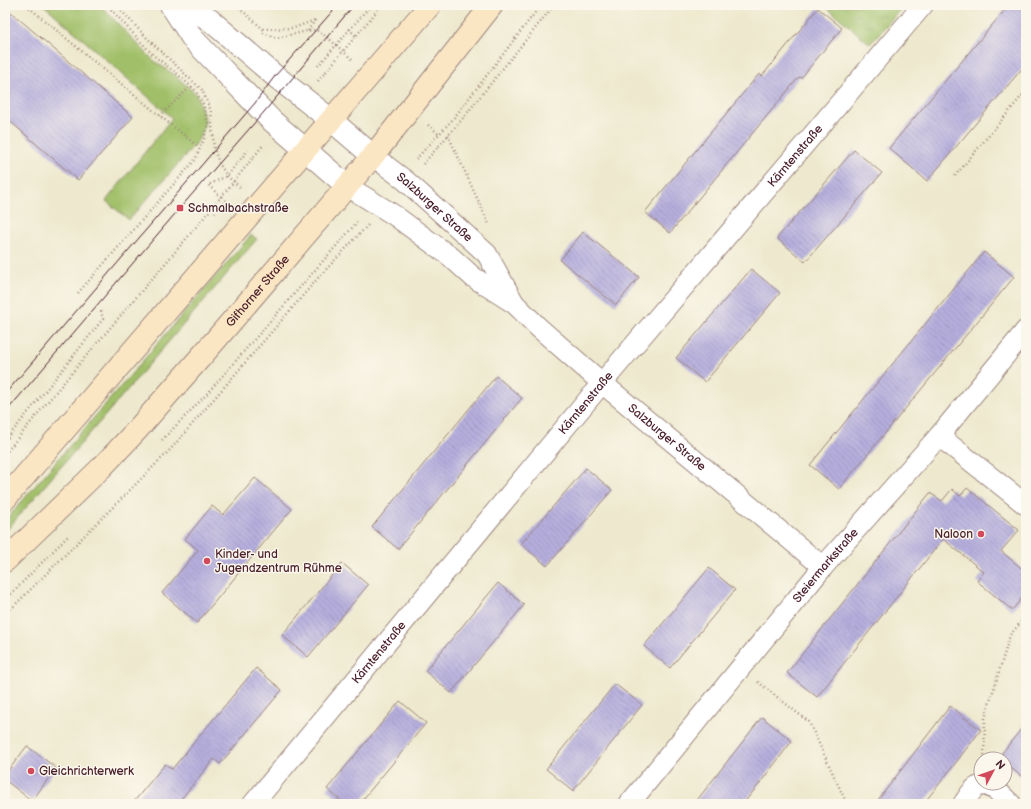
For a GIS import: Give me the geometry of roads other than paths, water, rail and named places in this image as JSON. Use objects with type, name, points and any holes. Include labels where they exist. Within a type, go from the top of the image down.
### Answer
[{"type":"main road","points":[[5,500],[430,5]]},
{"type":"main road","name":"Gifhorner Straße","points":[[5,562],[103,466],[214,343],[373,156],[492,5]]},
{"type":"street","points":[[171,5],[193,39],[272,120],[347,186]]},
{"type":"street","points":[[185,5],[210,20],[275,76],[331,120],[373,156]]},
{"type":"street","name":"Kärntenstraße","points":[[253,804],[602,383],[924,5]]},
{"type":"street","name":"Salzburger Straße","points":[[373,156],[419,193],[486,254],[515,304]]},
{"type":"street","name":"Salzburger Straße","points":[[347,186],[403,221],[451,257],[473,277],[515,304],[538,327],[602,383],[822,567]]},
{"type":"street","name":"Steiermarkstraße","points":[[629,804],[822,567],[939,436],[1026,330]]},
{"type":"street","points":[[939,436],[1026,505]]},
{"type":"street","points":[[962,804],[976,787],[984,785],[991,786],[1011,804]]},
{"type":"tram line","points":[[5,394],[255,103],[275,76],[338,5]]},
{"type":"tram line","points":[[5,413],[354,5]]},
{"type":"place","name":"Schmalbachstraße","points":[[180,208]]},
{"type":"place","name":"Naloon","points":[[981,534]]},
{"type":"place","name":"Kinder- und Jugendzentrum Rühme","points":[[207,561]]},
{"type":"place","name":"Gleichrichterwerk","points":[[31,771]]}]
